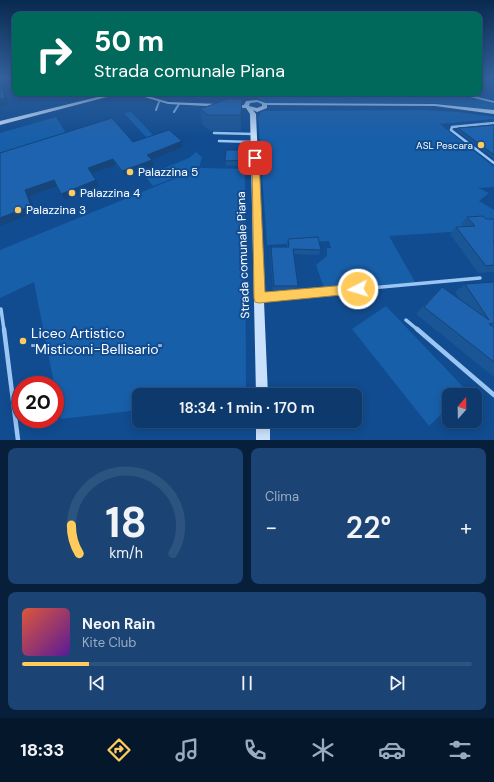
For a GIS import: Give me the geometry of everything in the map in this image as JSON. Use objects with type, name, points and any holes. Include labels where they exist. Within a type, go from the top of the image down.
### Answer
[{"type":"street","points":[[0,122],[96,98]]},
{"type":"street","points":[[147,98],[159,102],[179,104],[235,105],[250,107],[443,106],[494,112]]},
{"type":"street","points":[[250,107],[257,101],[265,106]]},
{"type":"street","name":"Strada comunale Piana","points":[[250,107],[254,138],[262,388]]},
{"type":"street","points":[[263,428],[263,440]]},
{"type":"lane","points":[[476,98],[494,102]]},
{"type":"lane","points":[[156,110],[159,102]]},
{"type":"lane","points":[[174,112],[179,104]]},
{"type":"lane","points":[[494,123],[452,127],[451,130],[494,163]]},
{"type":"lane","points":[[214,133],[254,138]]},
{"type":"lane","points":[[219,141],[254,138]]},
{"type":"lane","points":[[259,298],[480,278]]},
{"type":"lane","points":[[1,309],[18,440]]},
{"type":"lane","points":[[406,320],[494,395]]},
{"type":"shaded area","points":[[257,98],[468,98],[494,104],[494,110],[434,103],[267,103]]},
{"type":"shaded area","points":[[423,110],[458,112],[494,117],[494,119],[440,124],[494,167],[494,187],[478,188],[489,193],[479,201],[494,210],[494,220],[462,224],[466,231],[389,236],[415,282],[325,291],[316,265],[327,256],[327,248],[331,248],[329,241],[267,245],[258,116],[260,116],[260,113],[264,111]]},
{"type":"shaded area","points":[[131,112],[155,137],[148,139],[124,113]]},
{"type":"shaded area","points":[[56,117],[66,133],[0,153],[0,133]]},
{"type":"shaded area","points":[[196,152],[202,157],[199,168],[153,186],[145,176],[189,158]]},
{"type":"shaded area","points":[[201,168],[245,169],[246,388],[132,388],[132,411],[64,419],[64,376],[53,376],[34,282],[0,298],[0,250]]},
{"type":"shaded area","points":[[386,306],[464,388],[442,388],[442,414],[429,426],[352,329]]},
{"type":"building","points":[[227,99],[242,99],[241,115],[208,115],[200,109]]},
{"type":"building","points":[[112,118],[133,142],[169,130],[182,141],[147,155],[152,160],[122,171],[113,159],[88,168],[96,180],[61,194],[54,180],[25,190],[31,206],[0,218],[0,153]]},
{"type":"building","points":[[494,125],[494,155],[458,128]]},
{"type":"building","points":[[226,150],[246,150],[246,160],[225,161]]},
{"type":"building","points":[[483,216],[486,219],[494,219],[494,265],[486,266],[456,227],[475,226],[467,217]]},
{"type":"building","points":[[318,237],[321,250],[293,249],[298,286],[274,286],[271,247],[289,247],[288,239]]},
{"type":"building","points":[[494,282],[494,323],[489,324],[494,327],[494,362],[424,307],[442,287],[489,320],[465,284]]},
{"type":"place","name":"ASL Pescara","points":[[481,145]]},
{"type":"place","name":"Palazzina 5","points":[[130,172]]},
{"type":"place","name":"Palazzina 4","points":[[72,193]]},
{"type":"place","name":"Palazzina 3","points":[[18,210]]},
{"type":"place","name":"Liceo Artistico \"Misticoni-Bellisario\"","points":[[23,341]]},
{"type":"route","points":[[255,158],[259,298],[358,289]]}]
